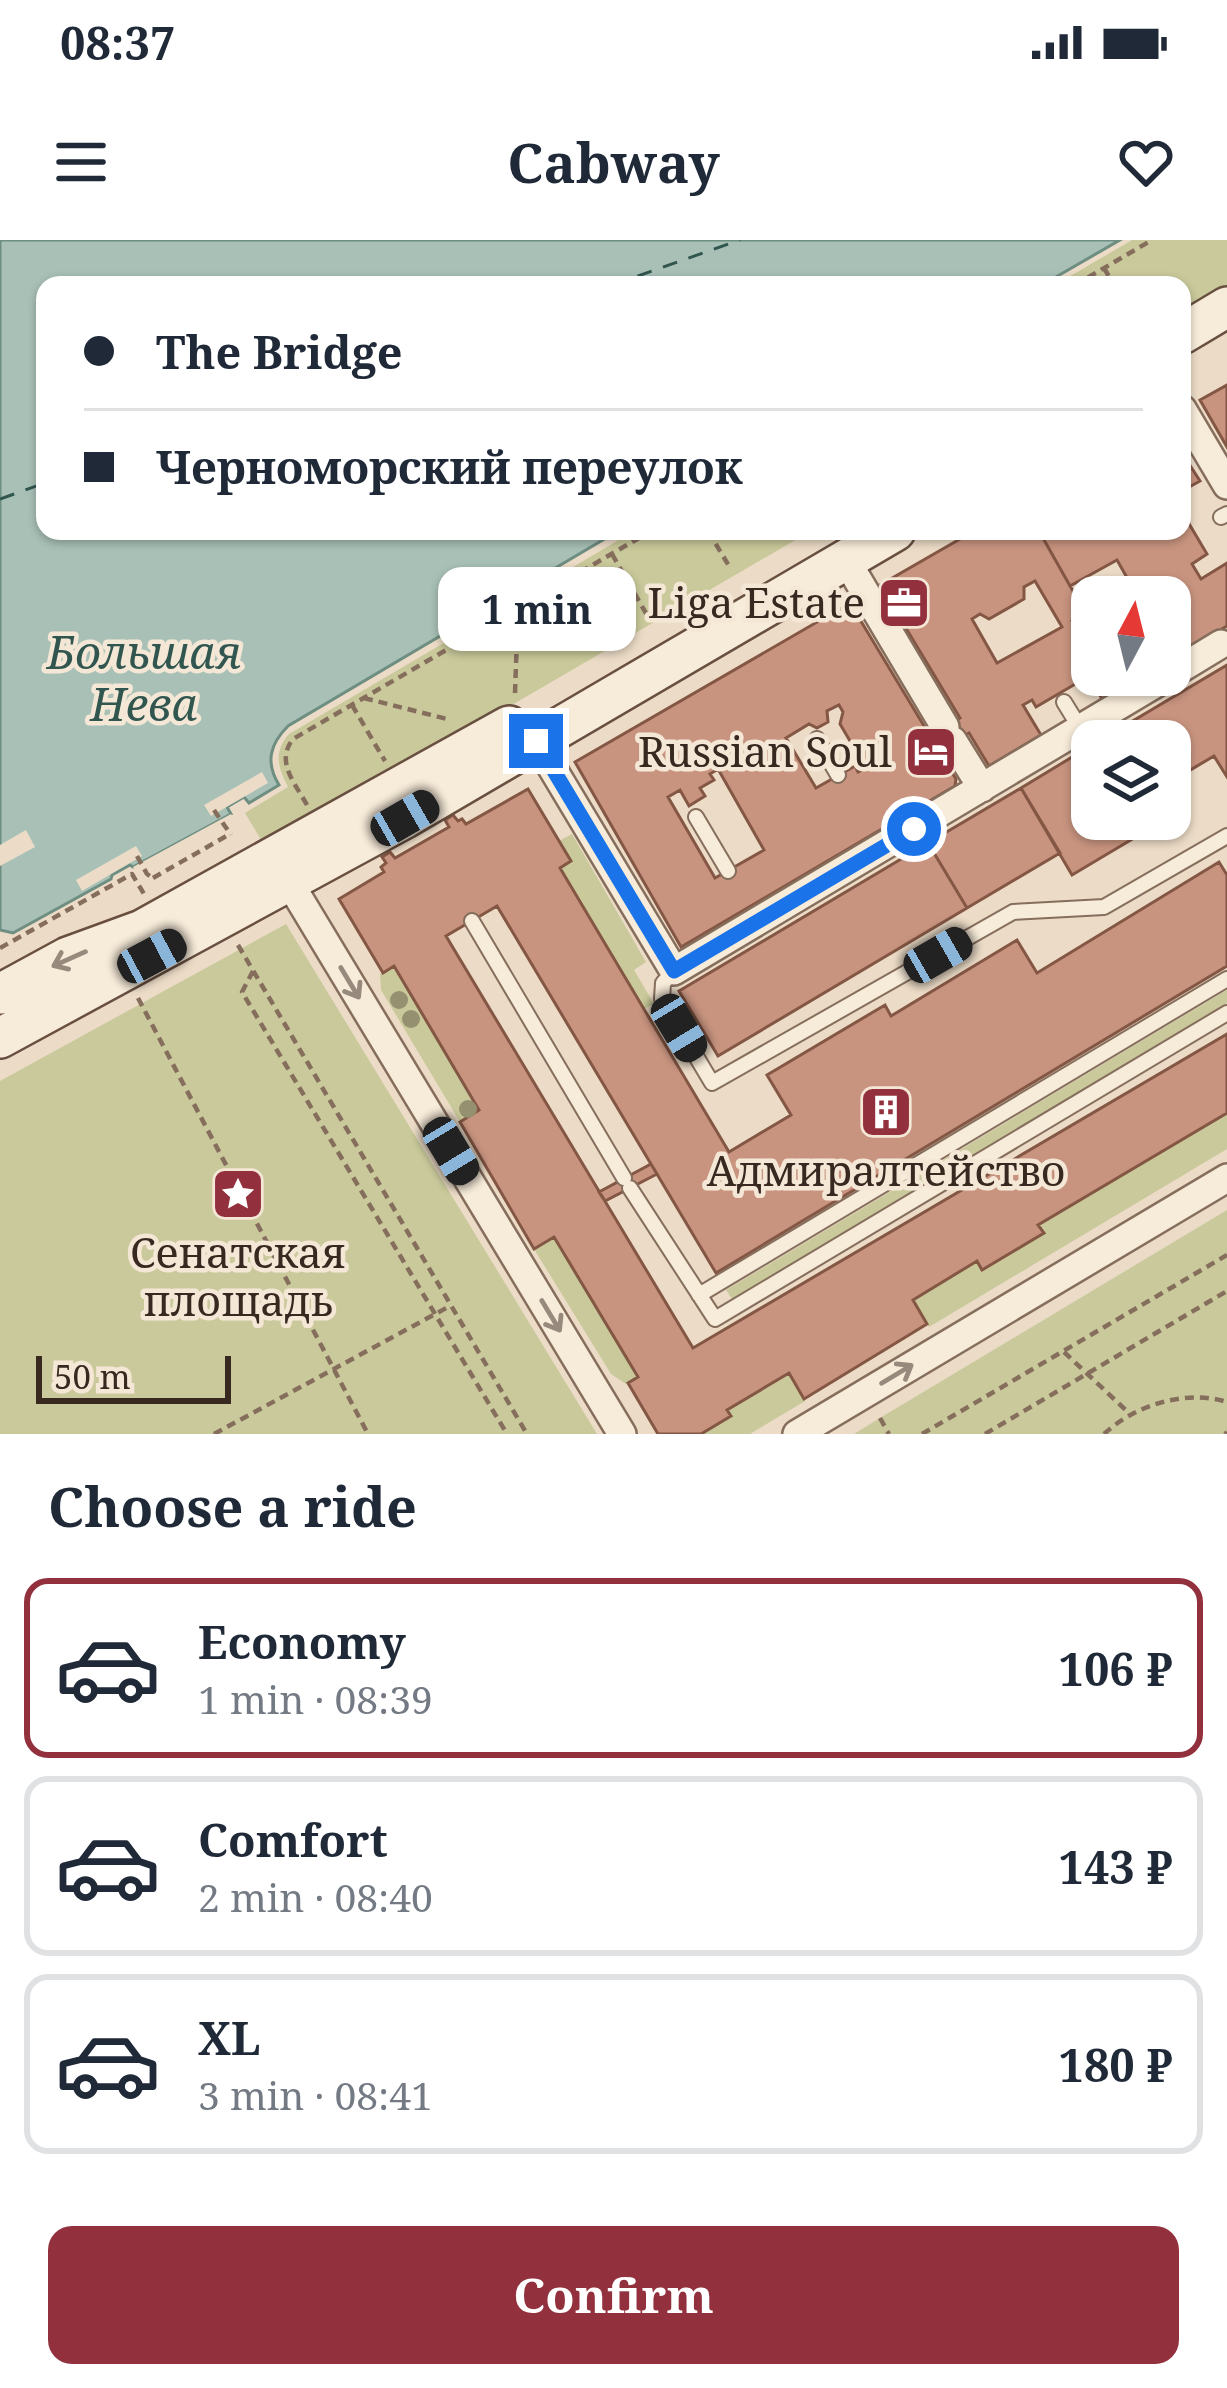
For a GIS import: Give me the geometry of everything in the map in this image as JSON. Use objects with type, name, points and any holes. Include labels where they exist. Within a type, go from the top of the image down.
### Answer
[{"type":"main road","points":[[1191,329],[1227,307]]},
{"type":"main road","points":[[1191,357],[1227,336]]},
{"type":"main road","points":[[0,1038],[289,882],[410,826],[846,545]]},
{"type":"main road","points":[[0,994],[68,957],[142,930],[846,545]]},
{"type":"street","points":[[1191,424],[1227,485]]},
{"type":"street","points":[[846,545],[982,788]]},
{"type":"street","points":[[1191,662],[1221,644]]},
{"type":"street","points":[[1094,720],[1135,696]]},
{"type":"street","points":[[536,741],[674,971],[754,915],[877,842],[1062,752],[1071,741]]},
{"type":"street","points":[[289,882],[622,1434]]},
{"type":"street","points":[[797,1434],[1227,1178]]},
{"type":"lane","points":[[1064,702],[1076,720]]},
{"type":"lane","points":[[817,739],[838,775]]},
{"type":"lane","points":[[696,817],[728,871]]},
{"type":"lane","points":[[674,971],[663,983],[662,999],[712,1083],[1012,912],[1104,907],[1226,840]]},
{"type":"lane","points":[[472,921],[627,1183],[715,1319],[1227,1013]]},
{"type":"lane","points":[[699,1295],[1227,979]]},
{"type":"path","points":[[1090,276],[1152,240]]},
{"type":"path","points":[[1104,268],[1109,276]]},
{"type":"path","points":[[310,811],[286,766],[285,751],[293,739],[636,540]]},
{"type":"path","points":[[713,540],[729,566]]},
{"type":"path","points":[[612,554],[647,615]]},
{"type":"path","points":[[514,692],[518,609]]},
{"type":"path","points":[[364,698],[462,723]]},
{"type":"path","points":[[352,705],[388,766]]},
{"type":"path","points":[[214,810],[236,842]]},
{"type":"path","points":[[150,876],[230,834]]},
{"type":"path","points":[[137,856],[161,885]]},
{"type":"path","points":[[2,944],[132,874],[151,908]]},
{"type":"path","points":[[235,940],[527,1434]]},
{"type":"path","points":[[253,971],[242,992],[507,1434]]},
{"type":"path","points":[[136,993],[368,1434]]},
{"type":"path","points":[[922,1434],[1227,1255]]},
{"type":"path","points":[[985,1434],[1227,1291]]},
{"type":"path","points":[[214,1434],[450,1306]]},
{"type":"path","points":[[1063,1351],[1130,1414]]},
{"type":"path","points":[[1104,1434],[1130,1414],[1170,1399],[1227,1402]]},
{"type":"path","points":[[880,1418],[889,1434]]},
{"type":"path","points":[[226,1428],[233,1434]]},
{"type":"green space","points":[[1132,240],[1227,240],[1227,290],[1191,311],[1191,276],[1070,276]]},
{"type":"green space","points":[[619,540],[796,540],[266,848],[245,813],[288,787],[279,760],[289,734]]},
{"type":"green space","points":[[572,834],[646,962],[634,970],[654,1004],[644,1009],[560,868],[559,841]]},
{"type":"green space","name":"Сенатская площадь","points":[[286,924],[597,1434],[0,1434],[0,1081]]},
{"type":"green space","points":[[394,966],[479,1110],[460,1122],[381,990],[380,974]]},
{"type":"green space","points":[[1227,990],[1227,1003],[732,1299],[726,1290]]},
{"type":"green space","points":[[1227,1113],[1227,1149],[929,1327],[913,1300],[977,1261],[983,1270],[1043,1234],[1038,1225]]},
{"type":"green space","points":[[1227,1210],[1227,1434],[854,1434],[880,1418]]},
{"type":"green space","points":[[554,1237],[638,1377],[626,1384],[611,1374],[534,1249]]},
{"type":"green space","points":[[789,1373],[805,1401],[750,1434],[701,1434],[731,1416],[727,1410]]},
{"type":"water","name":"Большая Нева","points":[[0,240],[1120,240],[1058,276],[36,276],[36,540],[603,540],[288,726],[272,754],[279,785],[249,803],[244,797],[227,807],[231,814],[130,865],[13,933],[0,930]]},
{"type":"pier","points":[[262,772],[268,783],[211,816],[204,805]]},
{"type":"pier","points":[[231,814],[234,819],[136,872],[133,867]]},
{"type":"pier","points":[[26,830],[35,847],[0,866],[0,845]]},
{"type":"pier","points":[[136,846],[142,856],[82,891],[76,880]]},
{"type":"building","points":[[1227,385],[1227,447],[1200,400]]},
{"type":"building","points":[[1191,527],[1207,554],[1192,564],[1201,579],[1227,563],[1227,626],[1191,647],[1191,576],[1126,576],[1117,560],[1088,576],[1071,576],[1071,585],[1044,540],[1191,540]]},
{"type":"building","points":[[958,540],[1044,540],[1071,588],[1071,687],[1036,707],[1032,700],[1023,705],[1041,735],[989,766],[969,733],[938,750],[930,736],[960,718],[880,585]],"holes":[[[1035,581],[1062,627],[997,663],[972,619],[980,614],[989,619],[1024,599],[1024,587]]]},
{"type":"building","points":[[850,603],[956,779],[955,786],[681,947],[575,762]],"holes":[[[839,705],[843,712],[840,724],[866,768],[858,772],[855,766],[816,788],[786,738],[809,724],[817,728],[828,722],[827,711]],[[718,769],[764,850],[715,878],[668,797],[680,790],[689,806],[705,796],[700,788],[714,780],[710,774]]]},
{"type":"building","points":[[1227,665],[1227,777],[1214,756],[1191,770],[1191,720],[1134,720],[1175,696],[1191,696],[1191,686]]},
{"type":"building","points":[[1071,758],[1071,840],[1131,840],[1072,875],[1021,788]]},
{"type":"building","points":[[1021,788],[1060,853],[967,908],[928,843]]},
{"type":"building","name":"Адмиралтейство","points":[[528,789],[571,861],[560,868],[729,1152],[791,1115],[767,1075],[885,1005],[891,1016],[1017,940],[1037,973],[1219,862],[1227,875],[1227,966],[716,1273],[497,906],[446,936],[693,1348],[1227,1034],[1227,1113],[1038,1225],[1044,1233],[982,1270],[977,1261],[913,1300],[927,1324],[804,1399],[789,1373],[727,1410],[731,1416],[701,1434],[658,1434],[628,1383],[638,1377],[554,1237],[534,1249],[460,1122],[479,1110],[394,966],[383,973],[339,899],[384,872],[382,857],[390,852],[395,858],[449,827],[445,820],[453,815],[466,824]]},
{"type":"building","points":[[928,843],[967,908],[718,1056],[679,991]]},
{"type":"building","points":[[651,1164],[657,1174],[605,1201],[599,1192]]},
{"type":"ferry route","points":[[638,276],[740,240]]},
{"type":"ferry route","points":[[0,499],[36,486]]},
{"type":"place","name":"Liga Estate","points":[[904,603]]},
{"type":"place","name":"Russian Soul","points":[[931,752]]},
{"type":"place","name":"Адмиралтейство","points":[[886,1112]]},
{"type":"place","name":"Сенатская площадь","points":[[238,1194]]},
{"type":"route","points":[[536,741],[674,971],[914,829]]}]
